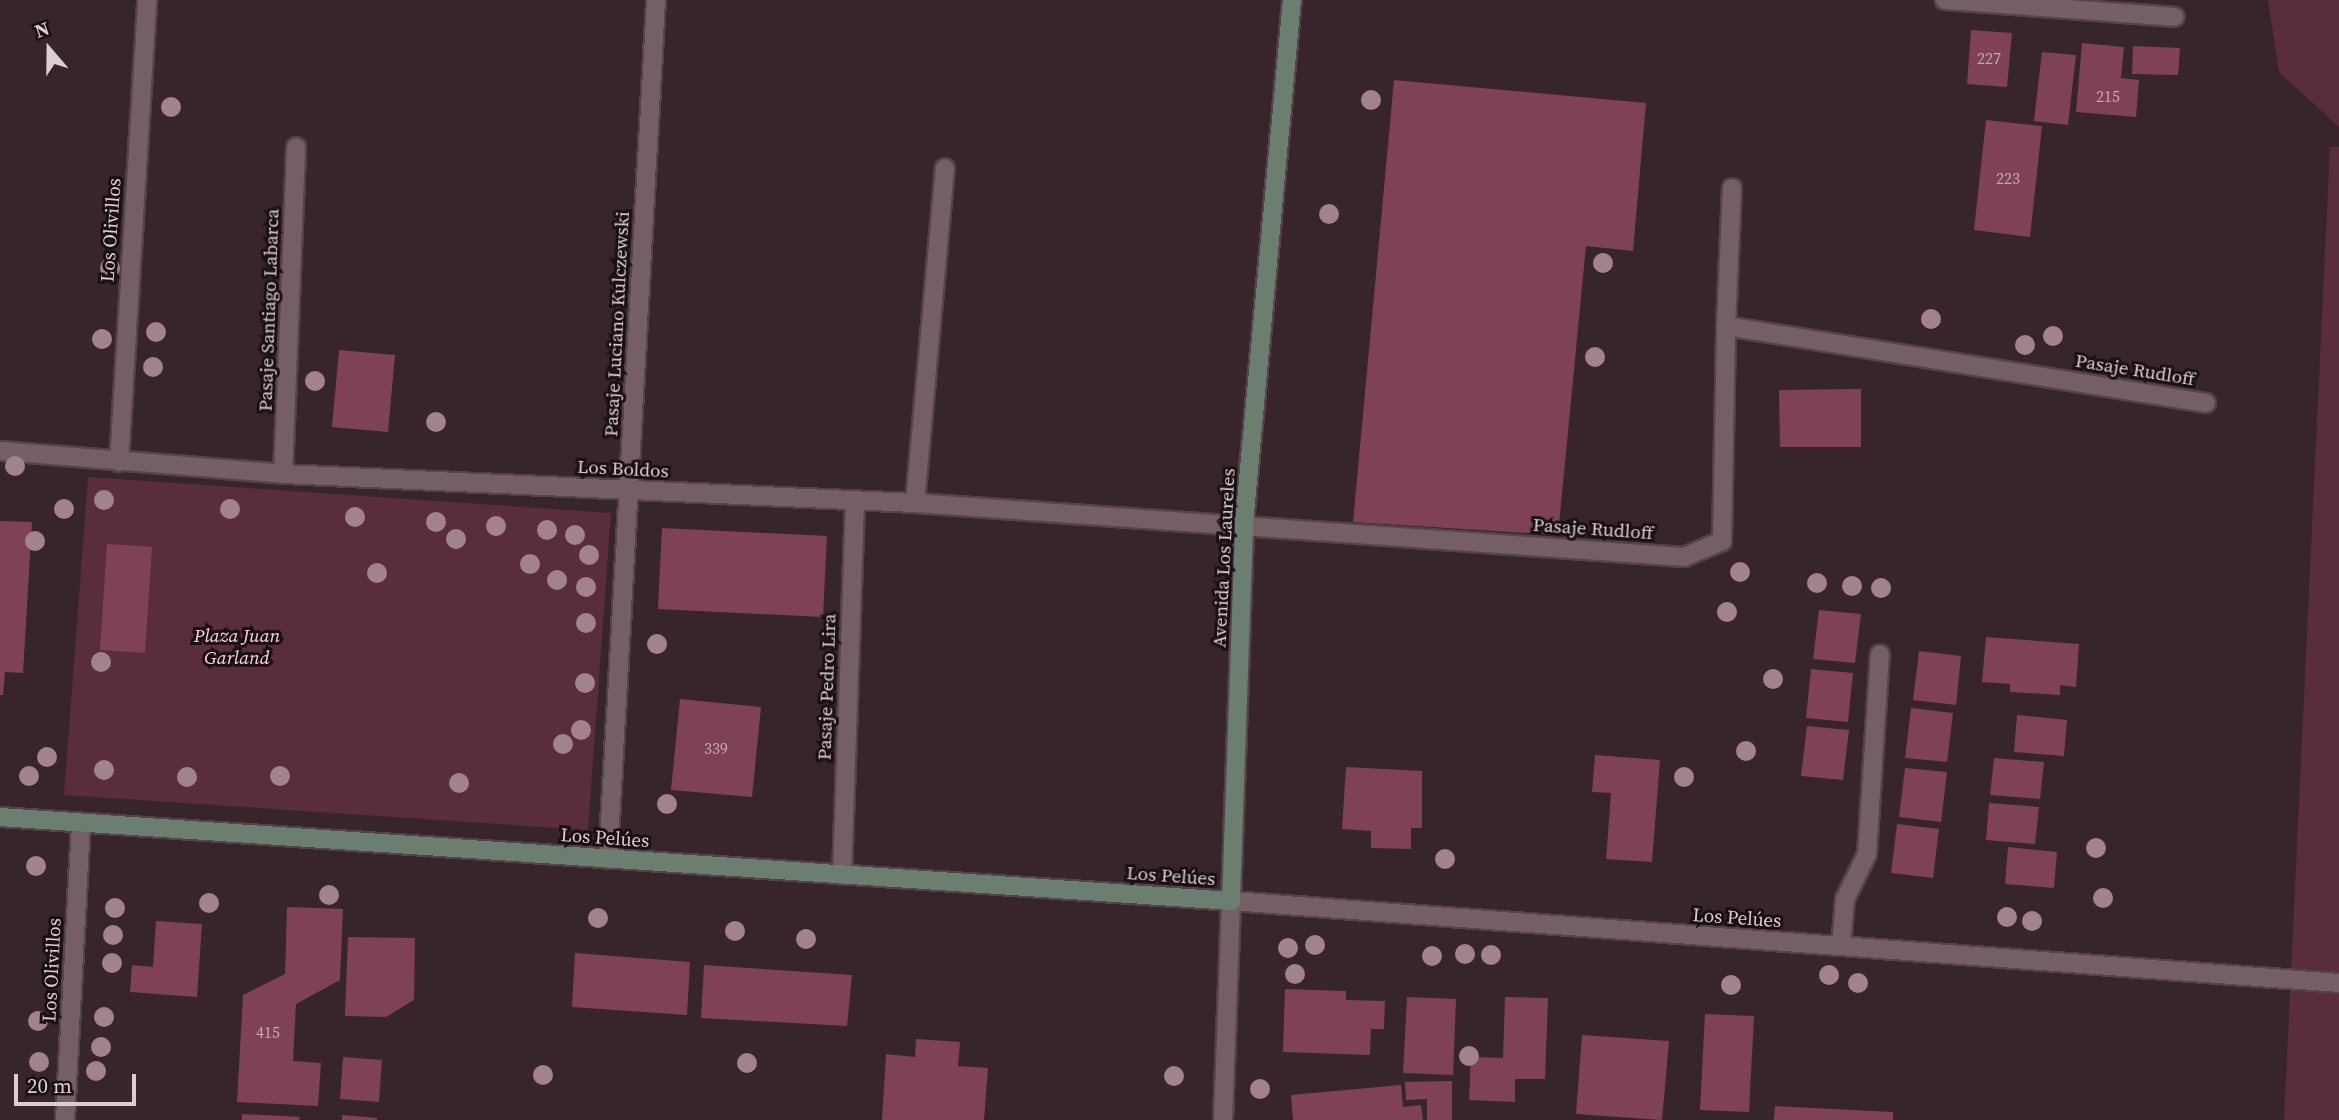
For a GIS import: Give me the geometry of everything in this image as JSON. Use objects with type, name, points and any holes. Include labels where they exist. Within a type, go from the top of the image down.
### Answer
[{"type":"street","name":"Los Olivillos","points":[[119,462],[147,0]]},
{"type":"street","name":"Pasaje Luciano Kulczewski","points":[[608,859],[656,0]]},
{"type":"street","name":"Avenida Los Laureles","points":[[1223,1120],[1244,524],[1292,0]]},
{"type":"street","points":[[1945,0],[2175,17]]},
{"type":"street","name":"Pasaje Santiago Labarca","points":[[283,474],[296,147]]},
{"type":"street","points":[[915,503],[945,168]]},
{"type":"street","name":"Pasaje Rudloff","points":[[1244,524],[1684,557],[1722,541],[1732,188]]},
{"type":"street","name":"Pasaje Rudloff","points":[[1726,326],[2206,403]]},
{"type":"street","name":"Los Boldos","points":[[0,451],[283,474],[915,503],[1244,524]]},
{"type":"street","name":"Pasaje Pedro Lira","points":[[842,875],[855,500]]},
{"type":"street","points":[[1841,946],[1845,899],[1867,854],[1880,654]]},
{"type":"street","name":"Los Pelúes","points":[[0,817],[1231,901],[2339,983]]},
{"type":"street","name":"Los Olivillos","points":[[65,1120],[81,823]]},
{"type":"green space","points":[[2268,0],[2339,0],[2339,127],[2279,72]]},
{"type":"green space","points":[[2330,147],[2339,147],[2339,1120],[2284,1120]]},
{"type":"green space","name":"Plaza Juan Garland","points":[[88,477],[611,513],[588,830],[64,795]]},
{"type":"building","points":[[1971,30],[2012,33],[2007,87],[1967,84]]},
{"type":"building","points":[[2082,43],[2124,47],[2121,78],[2139,80],[2136,117],[2076,112]]},
{"type":"building","points":[[2133,46],[2180,48],[2178,75],[2132,74]]},
{"type":"building","points":[[2042,52],[2076,55],[2068,125],[2034,121]]},
{"type":"building","points":[[1394,80],[1646,103],[1633,251],[1586,246],[1558,535],[1353,522]]},
{"type":"building","points":[[1986,120],[2042,126],[2030,237],[1974,230]]},
{"type":"building","points":[[339,350],[395,355],[388,432],[332,427]]},
{"type":"building","points":[[1861,389],[1861,447],[1780,447],[1779,390]]},
{"type":"building","points":[[0,521],[32,522],[23,673],[5,672],[3,695],[0,695]]},
{"type":"building","points":[[662,528],[827,536],[823,617],[658,609]]},
{"type":"building","points":[[107,544],[152,547],[145,653],[100,650]]},
{"type":"building","points":[[1819,610],[1861,614],[1855,663],[1813,659]]},
{"type":"building","points":[[1986,637],[2079,644],[2076,687],[2060,685],[2060,695],[2010,692],[2010,684],[1982,682]]},
{"type":"building","points":[[1919,651],[1961,656],[1956,705],[1913,700]]},
{"type":"building","points":[[1811,669],[1853,673],[1848,722],[1806,718]]},
{"type":"building","points":[[680,699],[761,707],[752,797],[671,790]]},
{"type":"building","points":[[1911,708],[1953,713],[1947,762],[1905,758]]},
{"type":"building","points":[[2017,715],[2067,720],[2064,756],[2014,752]]},
{"type":"building","points":[[1807,726],[1849,730],[1843,780],[1801,776]]},
{"type":"building","points":[[1595,755],[1660,760],[1652,862],[1606,859],[1611,793],[1592,792]]},
{"type":"building","points":[[1994,758],[2044,762],[2040,799],[1990,795]]},
{"type":"building","points":[[1346,767],[1422,771],[1422,828],[1411,828],[1411,849],[1371,848],[1371,831],[1342,829]]},
{"type":"building","points":[[1905,768],[1947,772],[1941,822],[1899,817]]},
{"type":"building","points":[[1989,803],[2039,807],[2035,844],[1986,840]]},
{"type":"building","points":[[1897,824],[1939,829],[1933,878],[1891,873]]},
{"type":"building","points":[[2008,847],[2057,852],[2054,888],[2005,884]]},
{"type":"building","points":[[287,907],[343,909],[340,980],[296,1004],[293,1061],[321,1063],[318,1106],[237,1102],[243,995],[285,974]]},
{"type":"building","points":[[156,921],[202,924],[197,997],[130,992],[132,965],[153,967]]},
{"type":"building","points":[[348,937],[415,938],[414,1000],[386,1017],[345,1016]]},
{"type":"building","points":[[575,953],[690,962],[687,1015],[572,1007]]},
{"type":"building","points":[[704,965],[852,975],[847,1026],[701,1018]]},
{"type":"building","points":[[1285,989],[1346,991],[1346,1000],[1385,1001],[1384,1029],[1371,1029],[1370,1055],[1283,1052]]},
{"type":"building","points":[[1407,997],[1456,999],[1453,1075],[1403,1073]]},
{"type":"building","points":[[1505,997],[1548,998],[1545,1079],[1515,1079],[1515,1102],[1469,1100],[1471,1057],[1503,1058]]},
{"type":"building","points":[[1705,1014],[1754,1016],[1749,1112],[1700,1110]]},
{"type":"building","points":[[1582,1035],[1669,1041],[1662,1120],[1576,1114]]},
{"type":"building","points":[[916,1039],[960,1042],[958,1066],[988,1068],[984,1120],[882,1120],[886,1054],[915,1057]]},
{"type":"building","points":[[343,1057],[382,1060],[379,1102],[340,1099]]},
{"type":"building","points":[[1452,1081],[1452,1120],[1427,1120],[1427,1099],[1406,1100],[1405,1082]]},
{"type":"building","points":[[1401,1085],[1403,1107],[1421,1105],[1423,1120],[1293,1120],[1291,1095]]},
{"type":"building","points":[[1775,1106],[1893,1112],[1893,1120],[1774,1120]]},
{"type":"building","points":[[242,1114],[300,1117],[299,1120],[242,1120]]},
{"type":"building","points":[[342,1115],[377,1118],[377,1120],[342,1120]]}]
